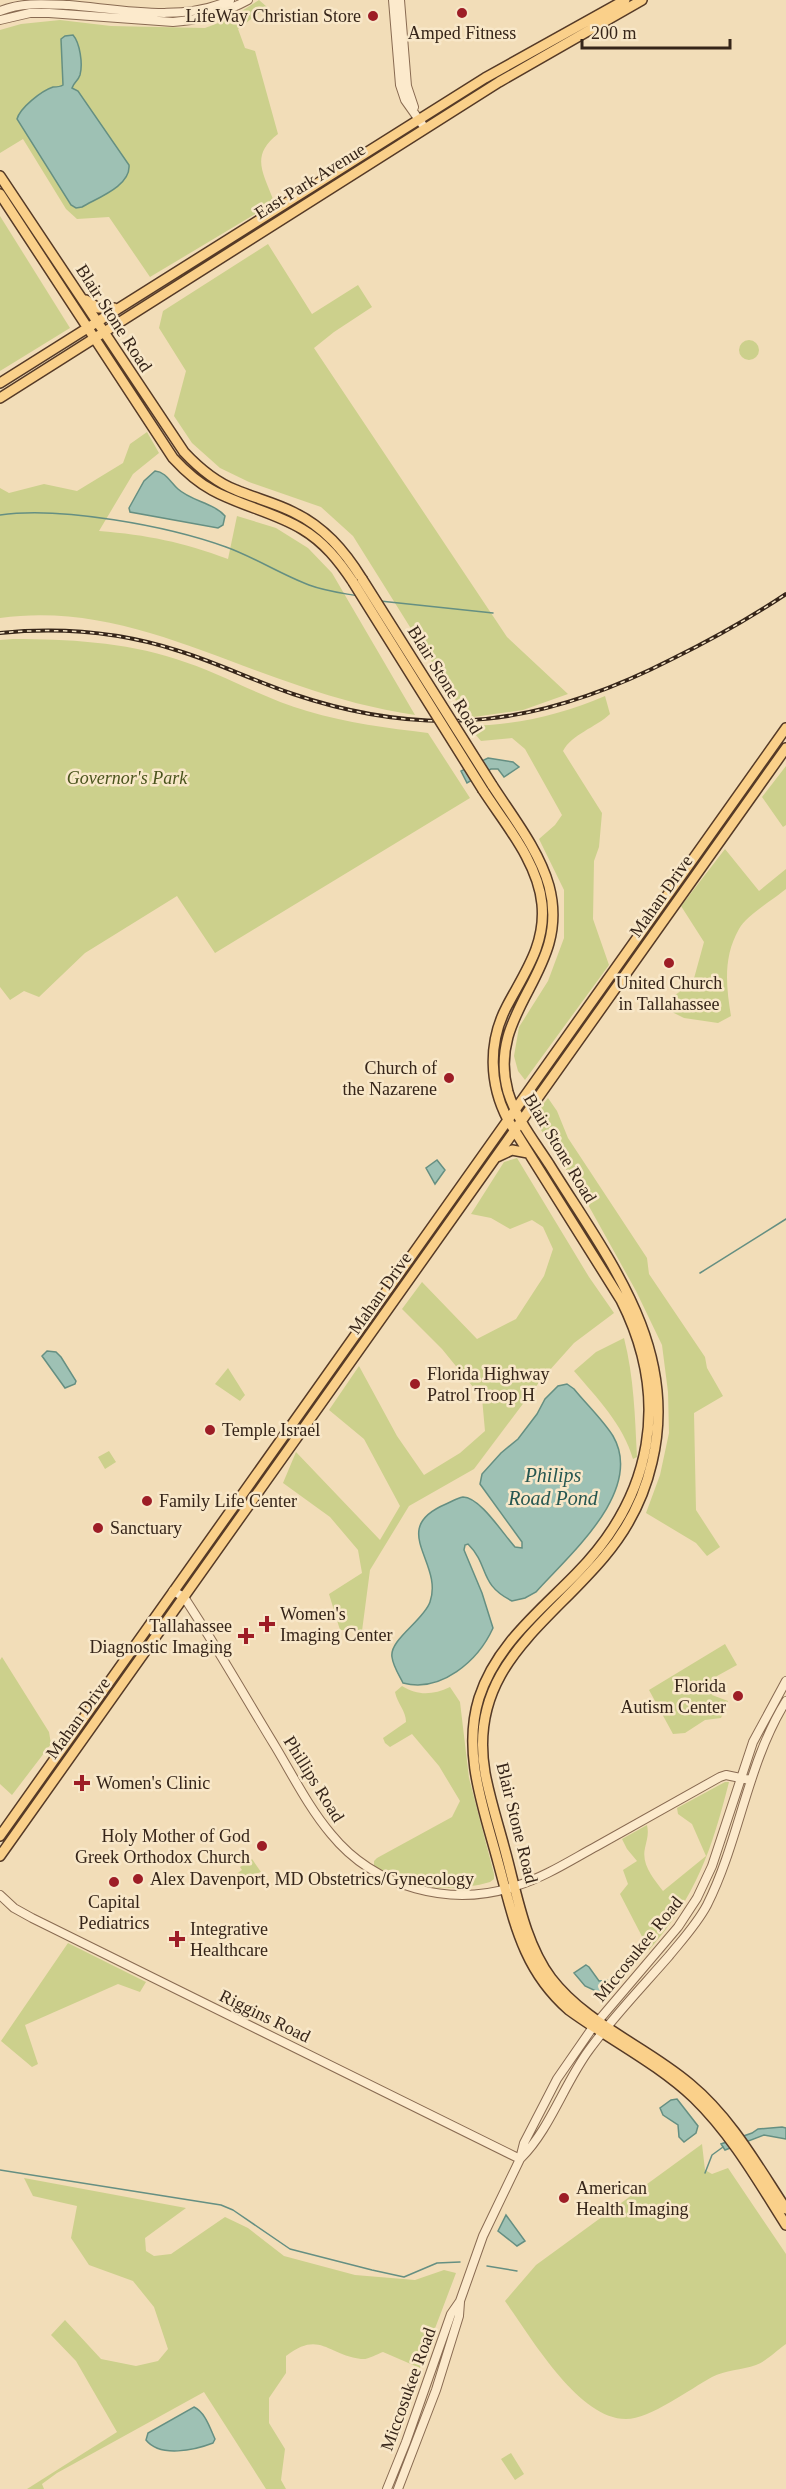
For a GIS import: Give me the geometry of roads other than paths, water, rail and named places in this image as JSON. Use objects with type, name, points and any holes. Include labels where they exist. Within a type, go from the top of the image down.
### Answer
[{"type":"main road","name":"East Park Avenue","points":[[0,398],[119,324],[522,57],[626,0]]},
{"type":"main road","name":"East Park Avenue","points":[[0,384],[120,307],[422,124],[642,0]]},
{"type":"main road","name":"Blair Stone Road","points":[[0,176],[81,295],[97,322],[100,336],[146,419],[173,458],[195,479],[226,497],[283,518],[308,532],[357,581]]},
{"type":"main road","name":"Blair Stone Road","points":[[0,194],[88,327],[116,351],[184,452],[198,466],[227,486],[292,511],[314,525],[340,547],[357,581],[517,834],[540,892],[543,918],[537,951],[504,1013],[495,1038],[494,1077],[497,1094],[508,1120],[631,1319],[646,1371],[650,1407],[644,1458],[630,1500],[618,1524],[596,1553],[502,1650],[479,1699],[473,1736],[475,1772],[511,1888]]},
{"type":"main road","points":[[37,253],[47,247]]},
{"type":"main road","points":[[81,295],[98,308],[108,310],[120,307]]},
{"type":"main road","points":[[72,302],[77,324],[74,336]]},
{"type":"main road","points":[[116,351],[116,332],[119,324]]},
{"type":"main road","points":[[146,419],[157,412]]},
{"type":"main road","name":"Mahan Drive","points":[[0,1836],[786,728]]},
{"type":"main road","name":"Mahan Drive","points":[[0,1856],[786,748]]},
{"type":"main road","points":[[738,796],[747,803]]},
{"type":"main road","name":"Blair Stone Road","points":[[517,834],[536,855],[549,887],[553,913],[547,954],[540,971],[515,1013],[505,1046],[504,1064],[507,1086],[521,1121],[632,1302],[649,1342],[654,1362],[658,1415],[648,1475],[632,1516],[605,1556],[512,1654],[503,1667],[489,1700],[483,1736],[485,1773],[511,1888],[518,1935],[538,1976],[556,1999],[605,2030],[679,2086],[727,2128]]},
{"type":"main road","points":[[655,913],[664,920]]},
{"type":"main road","points":[[537,951],[547,954]]},
{"type":"main road","points":[[495,1038],[505,1046]]},
{"type":"main road","points":[[507,1086],[518,1092],[532,1087]]},
{"type":"main road","points":[[495,1158],[512,1150],[528,1153]]},
{"type":"main road","points":[[227,1516],[238,1521]]},
{"type":"main road","points":[[76,1729],[86,1736]]},
{"type":"main road","points":[[26,1799],[35,1808]]},
{"type":"main road","points":[[727,2128],[786,2209]]},
{"type":"main road","points":[[727,2128],[786,2225]]},
{"type":"street","points":[[0,20],[41,8],[189,12],[230,0]]},
{"type":"street","points":[[0,11],[18,6],[181,21],[217,15],[248,0]]},
{"type":"street","points":[[393,0],[400,85],[405,100],[422,124]]},
{"type":"street","points":[[400,0],[407,86],[422,124]]},
{"type":"street","points":[[173,1591],[184,1597]]},
{"type":"street","name":"Phillips Road","points":[[184,1597],[310,1806],[343,1848],[377,1873],[423,1891],[463,1895],[511,1888],[558,1867],[720,1777],[726,1775],[750,1780]]},
{"type":"street","name":"Miccosukee Road","points":[[387,2489],[451,2314],[460,2301],[491,2218],[520,2159],[524,2143],[544,2102],[572,2056],[596,2024],[678,1927],[705,1882],[753,1742],[786,1681]]},
{"type":"street","name":"Miccosukee Road","points":[[520,2159],[533,2146],[569,2080],[605,2030],[687,1933],[706,1907],[719,1878],[764,1743],[786,1701]]},
{"type":"street","name":"Riggins Road","points":[[0,1895],[14,1908],[32,1918],[520,2159]]},
{"type":"street","points":[[678,1927],[687,1933]]},
{"type":"street","name":"Miccosukee Road","points":[[398,2489],[425,2421],[459,2316],[460,2301]]},
{"type":"street","points":[[415,2417],[425,2421]]},
{"type":"water","points":[[73,35],[79,48],[81,65],[80,75],[72,88],[78,91],[129,165],[125,179],[119,185],[96,200],[76,208],[71,205],[17,119],[22,110],[37,96],[48,89],[63,85],[61,39]]},
{"type":"water","points":[[155,471],[165,475],[183,493],[220,512],[225,516],[223,525],[218,528],[130,512],[129,508],[144,481]]},
{"type":"water","points":[[488,758],[513,762],[519,767],[504,777],[498,769],[491,769],[467,783],[461,771]]},
{"type":"water","points":[[437,1160],[445,1170],[435,1184],[426,1168]]},
{"type":"water","points":[[47,1351],[56,1352],[61,1357],[76,1381],[75,1384],[65,1388],[42,1356]]},
{"type":"water","name":"Philips Road Pond","points":[[567,1384],[600,1418],[613,1436],[620,1457],[619,1479],[611,1500],[599,1521],[583,1541],[536,1592],[525,1598],[512,1601],[501,1595],[489,1581],[475,1552],[468,1544],[465,1545],[464,1550],[482,1593],[493,1628],[478,1652],[457,1672],[431,1683],[417,1685],[403,1683],[394,1664],[393,1650],[401,1637],[427,1609],[432,1587],[421,1547],[419,1535],[421,1524],[429,1514],[463,1497],[484,1509],[515,1547],[522,1548],[522,1542],[480,1484],[482,1474],[501,1453],[518,1439],[545,1399],[558,1386]]},
{"type":"water","points":[[586,1965],[599,1981],[612,1980],[614,1984],[600,1993],[585,1986],[574,1973]]},
{"type":"water","points":[[677,2099],[698,2126],[696,2133],[684,2142],[679,2137],[678,2125],[663,2115],[660,2108],[671,2100]]},
{"type":"water","points":[[786,2128],[786,2139],[764,2135],[725,2150],[721,2144],[758,2129]]},
{"type":"water","points":[[506,2215],[525,2241],[517,2246],[498,2231]]},
{"type":"water","points":[[194,2407],[207,2421],[215,2439],[213,2443],[188,2450],[169,2451],[152,2446],[146,2440],[148,2433]]},
{"type":"waterway","points":[[0,515],[52,513],[145,525],[202,539],[236,551],[309,585],[358,596]]},
{"type":"waterway","points":[[380,601],[493,613]]},
{"type":"waterway","points":[[700,1273],[786,1219]]},
{"type":"waterway","points":[[705,2173],[712,2155],[723,2147]]},
{"type":"waterway","points":[[0,2170],[221,2205],[233,2210],[290,2249],[404,2277],[437,2263],[460,2262]]},
{"type":"waterway","points":[[487,2266],[517,2271]]},
{"type":"railway","points":[[0,633],[68,631],[113,635],[179,651],[293,694],[344,709],[393,718],[440,721],[486,719],[532,711],[578,699],[624,681],[716,636],[786,594]]},
{"type":"place","name":"Amped Fitness","points":[[462,13]]},
{"type":"place","name":"LifeWay Christian Store","points":[[373,16]]},
{"type":"place","name":"United Church in Tallahassee","points":[[669,963]]},
{"type":"place","name":"Church of the Nazarene","points":[[449,1078]]},
{"type":"place","name":"Florida Highway Patrol Troop H","points":[[415,1384]]},
{"type":"place","name":"Temple Israel","points":[[210,1430]]},
{"type":"place","name":"Family Life Center","points":[[147,1501]]},
{"type":"place","name":"Sanctuary","points":[[98,1528]]},
{"type":"place","name":"Women's Imaging Center","points":[[267,1624]]},
{"type":"place","name":"Tallahassee Diagnostic Imaging","points":[[246,1636]]},
{"type":"place","name":"Florida Autism Center","points":[[738,1696]]},
{"type":"place","name":"Women's Clinic","points":[[82,1783]]},
{"type":"place","name":"Holy Mother of God Greek Orthodox Church","points":[[262,1846]]},
{"type":"place","name":"Alex Davenport, MD Obstetrics/Gynecology","points":[[138,1879]]},
{"type":"place","name":"Capital Pediatrics","points":[[114,1882]]},
{"type":"place","name":"Integrative Healthcare","points":[[177,1939]]},
{"type":"place","name":"American Health Imaging","points":[[564,2198]]},
{"type":"park label","name":"Governor's Park","points":[[127,778]]}]
